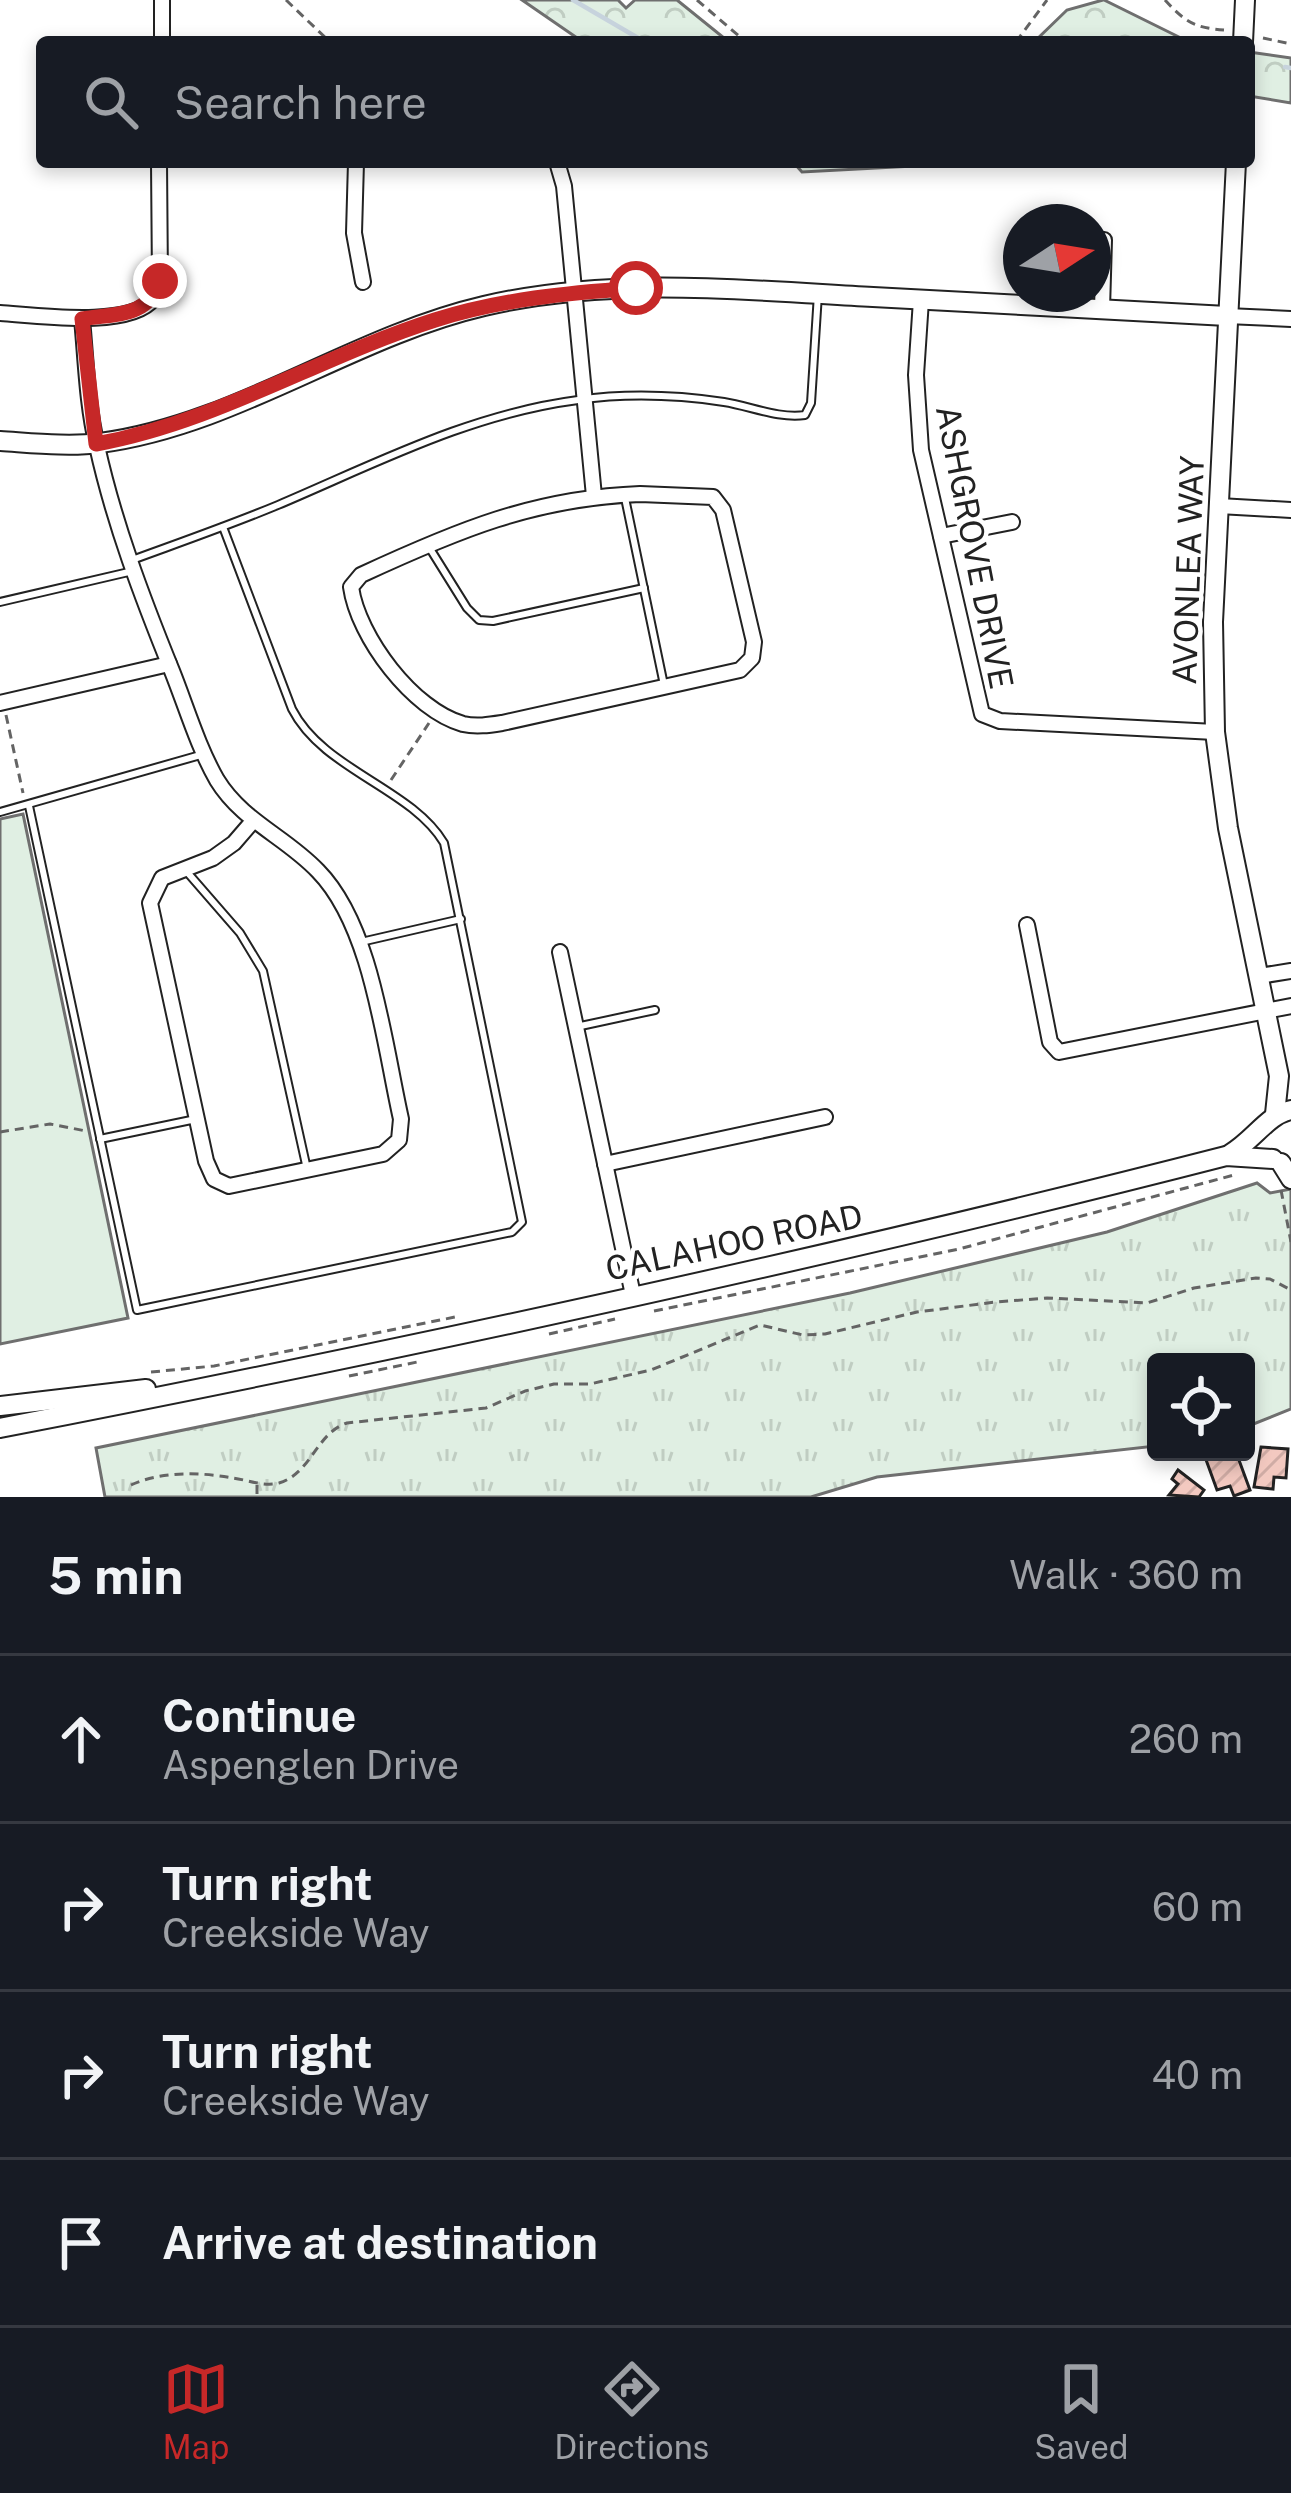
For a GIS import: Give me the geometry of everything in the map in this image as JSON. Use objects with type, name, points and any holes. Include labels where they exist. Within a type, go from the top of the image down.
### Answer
[{"type":"street","points":[[162,36],[163,0]]},
{"type":"street","points":[[1243,36],[1245,0]]},
{"type":"street","points":[[0,313],[82,319],[140,310],[154,298],[160,281],[159,168]]},
{"type":"street","points":[[356,168],[354,233],[363,283]]},
{"type":"street","points":[[558,168],[564,186],[594,496]]},
{"type":"street","name":"AVONLEA WAY","points":[[1236,168],[1213,622],[1214,732],[1228,828],[1280,1076],[1291,1097]]},
{"type":"street","points":[[0,441],[96,444],[182,424],[431,321],[485,305],[572,293],[636,288],[1003,304]]},
{"type":"street","name":"ASHGROVE DRIVE","points":[[920,300],[921,450],[982,714],[1000,721],[1214,732]]},
{"type":"street","points":[[1111,310],[1291,319]]},
{"type":"street","points":[[82,319],[96,444],[131,566],[169,664],[205,754],[228,796],[317,869],[346,909],[361,943],[401,1130],[393,1148],[383,1154],[241,1185],[221,1184],[209,1172],[150,903],[162,878],[224,851],[253,821]]},
{"type":"street","points":[[624,495],[697,496],[718,502],[727,518],[754,642],[752,658],[740,670],[502,723],[471,725],[448,718],[388,667],[351,594],[361,575],[502,514],[594,496],[624,495]]},
{"type":"street","points":[[1219,506],[1291,510]]},
{"type":"street","points":[[941,536],[1012,522]]},
{"type":"street","points":[[2,702],[169,664]]},
{"type":"street","points":[[1027,925],[1050,1042],[1059,1052],[1291,1006]]},
{"type":"street","points":[[560,952],[633,1295]]},
{"type":"street","points":[[1259,976],[1291,971]]},
{"type":"street","name":"AVONLEA WAY","points":[[1277,1117],[1280,1076]]},
{"type":"street","points":[[605,1164],[825,1117]]},
{"type":"street","points":[[1277,1117],[1264,1144],[1282,1168]]},
{"type":"street","name":"CALAHOO ROAD","points":[[0,1428],[123,1406],[1046,1202],[1226,1156],[1277,1117]]},
{"type":"street","name":"CALAHOO ROAD","points":[[1226,1156],[1282,1168]]},
{"type":"street","name":"CALAHOO ROAD","points":[[0,1406],[252,1376]]},
{"type":"lane","points":[[0,602],[131,566],[456,428],[532,406],[667,396],[805,415],[811,403],[818,294]]},
{"type":"lane","points":[[624,495],[665,688]]},
{"type":"lane","points":[[29,806],[137,1310],[512,1232],[522,1222],[440,837],[320,745],[298,721],[223,527]]},
{"type":"lane","points":[[427,544],[467,608],[486,621],[644,588]]},
{"type":"lane","points":[[0,812],[205,754]]},
{"type":"lane","points":[[184,869],[240,933],[263,971],[308,1170]]},
{"type":"lane","points":[[361,943],[461,919]]},
{"type":"lane","points":[[576,1027],[655,1010]]},
{"type":"lane","points":[[99,1135],[196,1118]]},
{"type":"path","points":[[286,0],[325,36]]},
{"type":"path","points":[[697,0],[739,36]]},
{"type":"path","points":[[1020,36],[1047,0]]},
{"type":"path","points":[[1165,0],[1188,24],[1233,36]]},
{"type":"path","points":[[1255,40],[1291,44]]},
{"type":"path","points":[[2,702],[29,806]]},
{"type":"path","points":[[384,791],[429,721]]},
{"type":"path","points":[[0,1132],[50,1124],[99,1135]]},
{"type":"path","points":[[1282,1168],[1291,1242]]},
{"type":"path","points":[[131,1485],[168,1475],[279,1483],[294,1476],[339,1425],[486,1408],[539,1387],[590,1384],[631,1375],[678,1362],[760,1325],[803,1335],[825,1334],[917,1312],[976,1304],[1047,1298],[1147,1303],[1194,1288],[1256,1278],[1291,1290]]},
{"type":"path","points":[[257,1483],[257,1497]]},
{"type":"green space","points":[[522,0],[618,0],[626,8],[635,0],[677,0],[722,36],[574,36]]},
{"type":"green space","points":[[1103,0],[1177,36],[1040,36],[1067,10]]},
{"type":"green space","points":[[1255,53],[1291,58],[1291,103],[1255,97]]},
{"type":"green space","points":[[798,168],[877,168],[802,172]]},
{"type":"green space","points":[[23,814],[128,1318],[0,1344],[0,819]]},
{"type":"green space","points":[[1257,1183],[1270,1193],[1291,1189],[1291,1409],[1255,1423],[1255,1353],[1147,1353],[1147,1447],[877,1477],[811,1497],[105,1497],[96,1448],[850,1293],[1107,1232]]},
{"type":"building","points":[[1261,1447],[1288,1449],[1286,1478],[1274,1477],[1273,1489],[1254,1487]]},
{"type":"building","points":[[1206,1461],[1239,1461],[1250,1490],[1234,1496],[1230,1486],[1217,1490]]},
{"type":"building","points":[[1178,1470],[1204,1490],[1199,1497],[1169,1495],[1178,1484],[1172,1479]]},
{"type":"waterway","points":[[573,0],[635,36]]},
{"type":"waterway","points":[[1285,67],[1291,68]]},
{"type":"route","points":[[160,281],[154,298],[140,310],[82,319],[96,444],[182,424],[431,321],[485,305],[636,288]]}]
